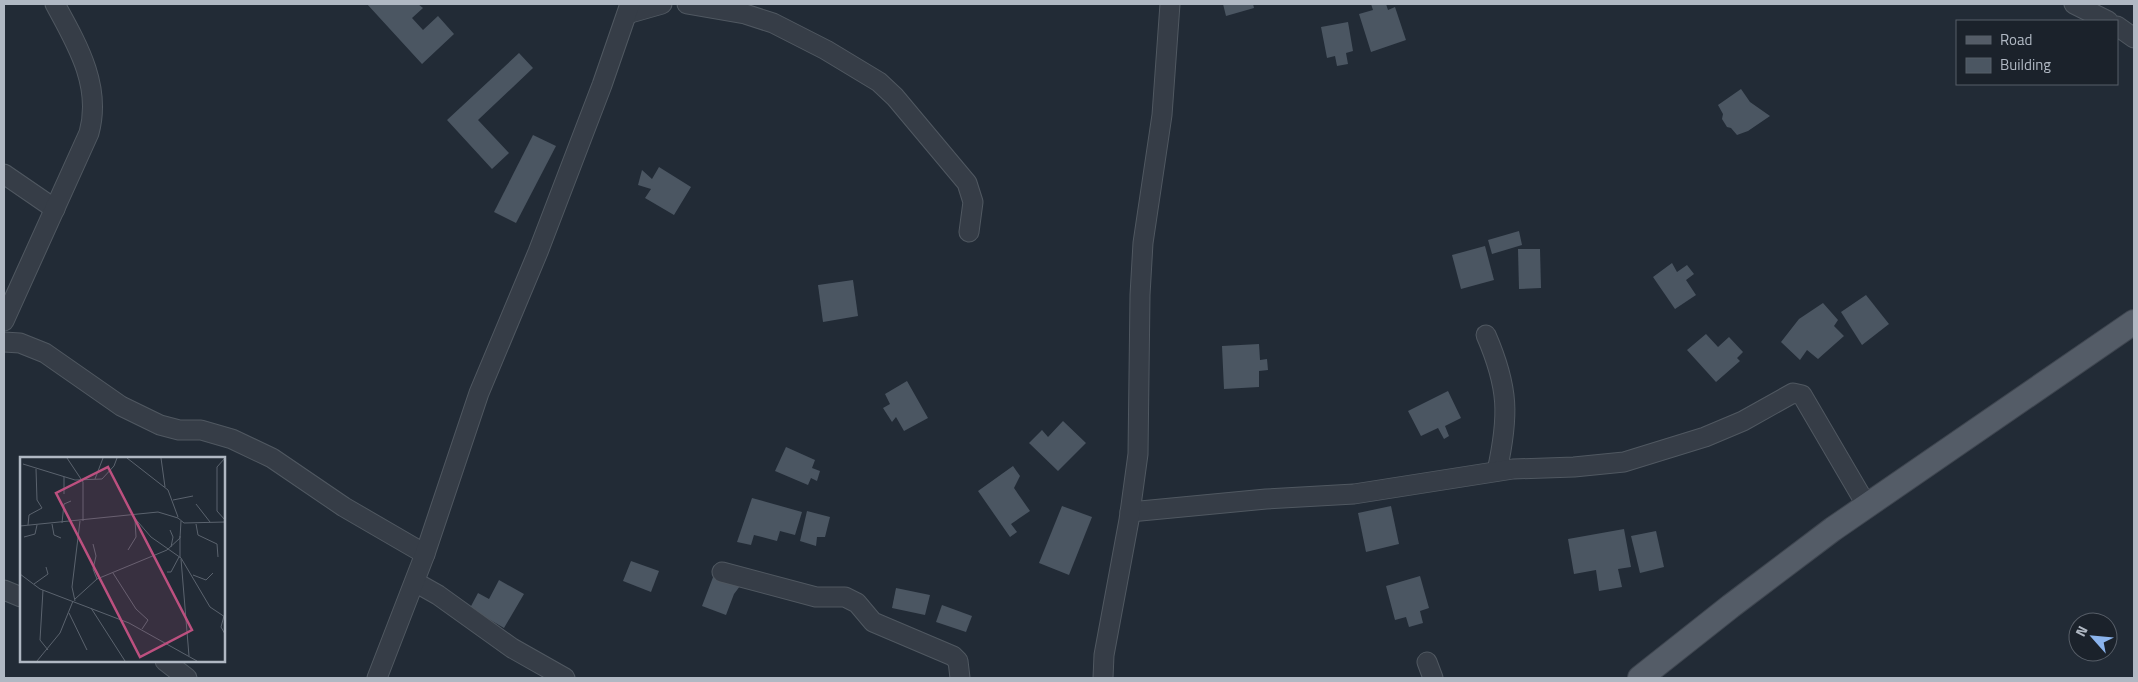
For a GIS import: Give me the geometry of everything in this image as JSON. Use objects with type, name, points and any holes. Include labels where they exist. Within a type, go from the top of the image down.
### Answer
[{"type":"main road","points":[[1640,678],[1731,606],[1867,506],[2134,322]]},
{"type":"street","points":[[4,321],[54,208],[90,133],[94,117],[94,99],[89,77],[54,4]]},
{"type":"street","points":[[377,678],[415,582],[479,393],[538,252],[629,9],[662,4]]},
{"type":"street","points":[[687,4],[745,14],[773,23],[826,50],[887,89],[968,183],[973,202],[969,232]]},
{"type":"street","points":[[1103,678],[1104,655],[1130,512],[1138,454],[1140,295],[1143,243],[1162,115],[1170,4]]},
{"type":"street","points":[[2074,4],[2106,20]]},
{"type":"street","points":[[2118,27],[2134,38]]},
{"type":"street","points":[[4,174],[54,208]]},
{"type":"street","points":[[1486,335],[1494,351],[1504,386],[1506,404],[1506,422],[1497,471]]},
{"type":"street","points":[[4,342],[20,343],[45,354],[122,406],[160,425],[180,430],[201,430],[232,439],[272,458],[344,507],[425,554]]},
{"type":"street","points":[[1130,512],[1266,499],[1354,494],[1513,469],[1574,467],[1624,462],[1705,437],[1743,421],[1793,393],[1802,394],[1867,506]]},
{"type":"street","points":[[722,572],[816,597],[845,597],[857,603],[873,622],[953,656],[958,661],[960,678]]},
{"type":"street","points":[[415,582],[438,595],[512,648],[565,678]]},
{"type":"street","points":[[4,590],[20,597]]},
{"type":"street","points":[[166,662],[187,678]]},
{"type":"building","points":[[367,4],[418,4],[423,8],[412,18],[423,30],[438,16],[454,34],[422,64]]},
{"type":"building","points":[[1223,4],[1253,4],[1254,8],[1226,16]]},
{"type":"building","points":[[1371,4],[1386,4],[1388,10],[1395,7],[1406,40],[1371,52],[1359,14],[1373,10]]},
{"type":"building","points":[[1348,22],[1353,51],[1346,53],[1348,64],[1337,66],[1335,56],[1327,58],[1321,27]]},
{"type":"building","points":[[519,53],[533,68],[478,120],[509,153],[492,169],[447,120]]},
{"type":"building","points":[[1741,89],[1750,102],[1770,116],[1748,131],[1737,135],[1731,128],[1727,127],[1722,119],[1723,114],[1718,105]]},
{"type":"building","points":[[533,135],[556,146],[516,223],[494,212]]},
{"type":"building","points":[[659,167],[691,187],[674,215],[645,198],[651,189],[638,185],[642,170],[652,179]]},
{"type":"building","points":[[1519,231],[1522,245],[1492,254],[1488,240]]},
{"type":"building","points":[[1485,246],[1494,280],[1461,289],[1452,255]]},
{"type":"building","points":[[1518,249],[1540,249],[1541,288],[1519,289]]},
{"type":"building","points":[[1672,263],[1677,272],[1687,265],[1694,274],[1686,280],[1696,295],[1675,309],[1653,277]]},
{"type":"building","points":[[853,280],[858,316],[823,322],[818,285]]},
{"type":"building","points":[[1866,295],[1889,324],[1862,345],[1841,312]]},
{"type":"building","points":[[1823,303],[1838,320],[1834,326],[1844,336],[1818,359],[1807,350],[1800,360],[1781,342],[1799,319]]},
{"type":"building","points":[[1706,334],[1718,347],[1729,337],[1743,352],[1737,358],[1740,361],[1716,382],[1687,350]]},
{"type":"building","points":[[1259,344],[1260,360],[1267,359],[1268,370],[1259,371],[1259,387],[1224,389],[1222,346]]},
{"type":"building","points":[[907,381],[928,418],[904,431],[896,417],[892,422],[883,408],[890,404],[885,394]]},
{"type":"building","points":[[1448,391],[1461,418],[1445,426],[1449,436],[1444,439],[1438,428],[1421,436],[1408,411]]},
{"type":"building","points":[[1063,421],[1086,443],[1058,471],[1029,443],[1042,430],[1048,437]]},
{"type":"building","points":[[786,447],[815,460],[812,468],[820,471],[817,481],[811,478],[808,485],[775,471]]},
{"type":"building","points":[[1013,466],[1020,476],[1014,488],[1030,511],[1011,524],[1017,532],[1010,537],[978,491]]},
{"type":"building","points":[[752,498],[802,512],[795,535],[780,531],[777,541],[754,535],[751,545],[737,542]]},
{"type":"building","points":[[1062,506],[1092,517],[1069,575],[1039,563]]},
{"type":"building","points":[[1391,506],[1399,544],[1366,552],[1358,513]]},
{"type":"building","points":[[807,511],[830,517],[825,537],[817,537],[816,546],[800,541]]},
{"type":"building","points":[[1624,529],[1631,567],[1618,569],[1622,587],[1599,591],[1596,570],[1574,574],[1568,539]]},
{"type":"building","points":[[1656,531],[1664,567],[1640,573],[1631,536]]},
{"type":"building","points":[[631,561],[659,571],[651,592],[623,581]]},
{"type":"building","points":[[715,572],[743,582],[734,594],[726,615],[702,606]]},
{"type":"building","points":[[1420,576],[1429,608],[1420,611],[1423,623],[1409,627],[1406,617],[1395,620],[1386,586]]},
{"type":"building","points":[[499,580],[524,594],[504,628],[470,608],[478,593],[489,599]]},
{"type":"building","points":[[896,588],[930,595],[925,615],[892,608]]},
{"type":"building","points":[[942,605],[972,616],[966,632],[936,622]]}]
